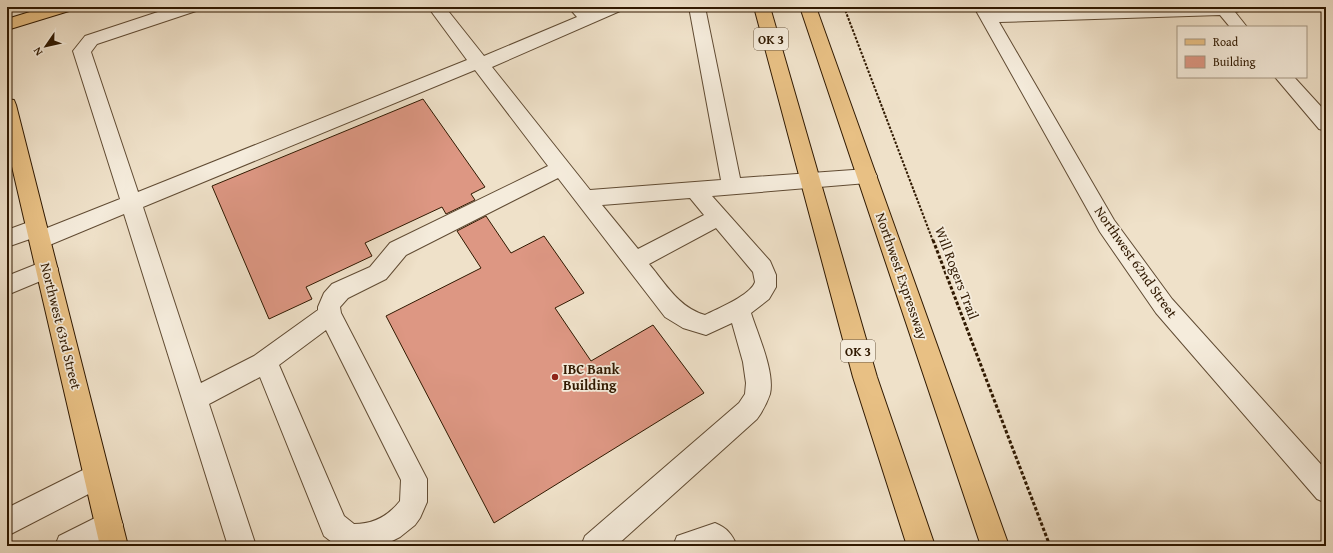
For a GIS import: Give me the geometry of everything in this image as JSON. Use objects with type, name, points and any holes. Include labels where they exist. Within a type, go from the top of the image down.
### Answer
[{"type":"main road","points":[[7,25],[63,7]]},
{"type":"main road","name":"OK 3","points":[[762,7],[865,377],[921,546]]},
{"type":"main road","name":"Northwest Expressway","points":[[808,7],[995,546]]},
{"type":"main road","name":"Northwest 63rd Street","points":[[7,105],[112,535]]},
{"type":"street","points":[[190,7],[91,40],[82,51],[242,546]]},
{"type":"street","points":[[436,7],[673,310],[691,321],[706,325],[739,309],[762,292],[766,284],[766,275],[762,267],[695,190]]},
{"type":"street","points":[[7,239],[39,234],[132,203],[479,63],[582,13],[614,7]]},
{"type":"street","points":[[696,7],[732,187]]},
{"type":"street","points":[[985,12],[1228,8],[1238,26]]},
{"type":"street","name":"Northwest 62nd Street","points":[[985,12],[1107,226],[1164,306],[1326,490]]},
{"type":"street","points":[[1285,78],[1326,124]]},
{"type":"street","points":[[266,362],[334,526],[346,536],[365,538],[384,531],[399,522],[411,508],[415,496],[414,479],[330,314],[329,307],[332,300],[340,291],[378,273],[398,249],[561,168]]},
{"type":"street","points":[[584,198],[867,176]]},
{"type":"street","points":[[635,261],[718,217]]},
{"type":"street","points":[[7,286],[47,269]]},
{"type":"street","points":[[595,546],[748,411],[754,402],[758,393],[757,372],[739,309]]},
{"type":"street","points":[[195,399],[266,362],[330,314]]},
{"type":"street","points":[[7,522],[97,476]]},
{"type":"street","points":[[70,546],[112,535]]},
{"type":"street","points":[[687,546],[715,537],[723,546]]},
{"type":"path","name":"Will Rogers Trail","points":[[844,7],[1050,546]]},
{"type":"building","points":[[423,99],[485,187],[471,194],[475,200],[446,214],[442,207],[365,243],[372,256],[306,287],[312,299],[269,319],[212,186]]},
{"type":"building","name":"IBC Bank Building","points":[[486,216],[511,253],[544,236],[584,293],[555,308],[591,361],[653,325],[704,393],[494,523],[386,316],[481,268],[457,231]]},
{"type":"place","name":"IBC Bank Building","points":[[555,377]]}]
